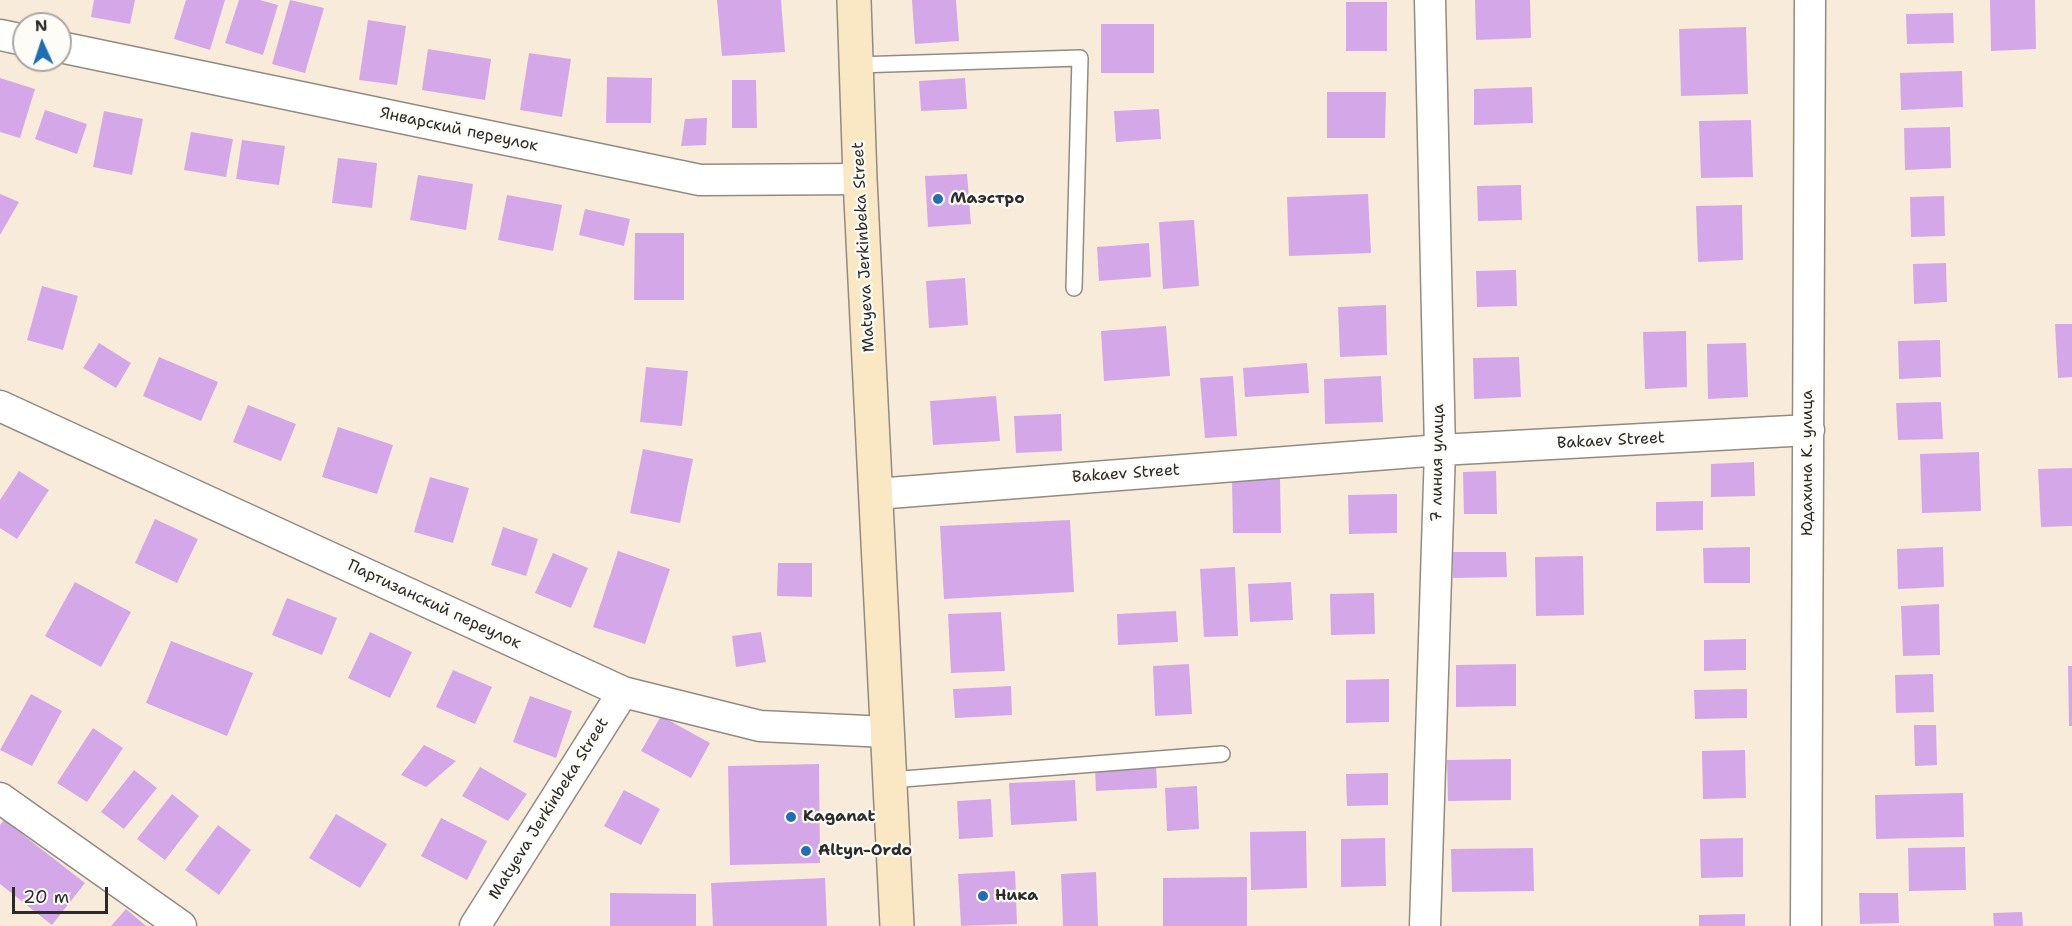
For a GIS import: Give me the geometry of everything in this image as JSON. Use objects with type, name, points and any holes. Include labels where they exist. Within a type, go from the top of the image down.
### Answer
[{"type":"main road","name":"Matyeva Jerkinbeka Street","points":[[854,0],[860,179],[876,494]]},
{"type":"main road","points":[[876,494],[897,926]]},
{"type":"street","name":"7 линия улица","points":[[1425,926],[1440,450],[1430,0]]},
{"type":"street","name":"Юдахина К. улица","points":[[1806,926],[1810,0]]},
{"type":"street","name":"Январский переулок","points":[[72,50],[700,180],[860,179]]},
{"type":"street","name":"Партизанский переулок","points":[[0,406],[623,692],[760,726],[887,732]]},
{"type":"street","name":"Bakaev Street","points":[[876,494],[1440,450],[1809,430]]},
{"type":"street","name":"Matyeva Jerkinbeka Street","points":[[475,926],[623,692]]},
{"type":"street","points":[[0,798],[181,926]]},
{"type":"lane","points":[[856,65],[1080,58],[1074,288]]},
{"type":"lane","points":[[890,780],[1222,754]]},
{"type":"building","points":[[94,0],[135,0],[130,24],[91,17]]},
{"type":"building","points":[[186,0],[225,0],[210,50],[174,39]]},
{"type":"building","points":[[239,0],[260,0],[278,5],[263,55],[225,43]]},
{"type":"building","points":[[290,0],[324,8],[305,73],[272,64]]},
{"type":"building","points":[[717,0],[781,0],[785,52],[722,56]]},
{"type":"building","points":[[912,0],[956,0],[959,41],[915,44]]},
{"type":"building","points":[[1475,0],[1530,0],[1531,38],[1476,40]]},
{"type":"building","points":[[1990,0],[2035,0],[2036,49],[1991,51]]},
{"type":"building","points":[[1346,2],[1387,2],[1387,51],[1346,51]]},
{"type":"building","points":[[1953,13],[1954,43],[1907,44],[1906,14]]},
{"type":"building","points":[[368,20],[406,26],[397,85],[359,80]]},
{"type":"building","points":[[1101,24],[1154,24],[1154,73],[1101,73]]},
{"type":"building","points":[[1746,27],[1748,94],[1681,96],[1679,29]]},
{"type":"building","points":[[428,49],[491,59],[485,100],[422,90]]},
{"type":"building","points":[[529,53],[571,59],[562,117],[520,110]]},
{"type":"building","points":[[1962,71],[1963,107],[1901,110],[1900,73]]},
{"type":"building","points":[[607,77],[652,78],[651,123],[606,123]]},
{"type":"building","points":[[0,78],[35,89],[20,138],[0,132]]},
{"type":"building","points":[[965,78],[967,109],[921,111],[919,81]]},
{"type":"building","points":[[732,80],[756,80],[757,128],[732,128]]},
{"type":"building","points":[[1532,87],[1533,123],[1474,125],[1474,89]]},
{"type":"building","points":[[1327,92],[1386,92],[1385,138],[1327,138]]},
{"type":"building","points":[[1159,109],[1161,139],[1116,142],[1114,111]]},
{"type":"building","points":[[45,110],[87,124],[77,154],[35,139]]},
{"type":"building","points":[[104,111],[143,119],[132,175],[93,167]]},
{"type":"building","points":[[707,118],[706,145],[681,146],[685,119]]},
{"type":"building","points":[[1751,120],[1753,177],[1701,178],[1699,121]]},
{"type":"building","points":[[1950,127],[1951,168],[1905,170],[1904,128]]},
{"type":"building","points":[[191,132],[233,139],[226,177],[184,170]]},
{"type":"building","points":[[242,140],[285,146],[279,185],[236,179]]},
{"type":"building","points":[[338,158],[377,163],[372,208],[332,203]]},
{"type":"building","points":[[967,174],[971,224],[928,227],[925,176]]},
{"type":"building","points":[[418,175],[473,184],[466,230],[410,220]]},
{"type":"building","points":[[1521,185],[1522,220],[1478,221],[1477,186]]},
{"type":"building","points":[[0,194],[19,202],[0,235]]},
{"type":"building","points":[[1368,194],[1371,253],[1289,256],[1287,197]]},
{"type":"building","points":[[507,195],[562,205],[553,251],[498,240]]},
{"type":"building","points":[[1944,196],[1945,236],[1911,237],[1910,197]]},
{"type":"building","points":[[1742,205],[1743,260],[1698,262],[1696,206]]},
{"type":"building","points":[[585,209],[630,219],[624,246],[579,235]]},
{"type":"building","points":[[1194,220],[1199,286],[1163,289],[1159,222]]},
{"type":"building","points":[[635,233],[684,233],[684,300],[634,300]]},
{"type":"building","points":[[1149,243],[1151,277],[1099,281],[1097,247]]},
{"type":"building","points":[[1946,263],[1947,302],[1914,304],[1913,264]]},
{"type":"building","points":[[1516,270],[1517,306],[1477,307],[1476,271]]},
{"type":"building","points":[[965,278],[968,325],[929,328],[926,281]]},
{"type":"building","points":[[42,286],[78,296],[63,350],[27,340]]},
{"type":"building","points":[[1386,305],[1387,355],[1340,357],[1338,307]]},
{"type":"building","points":[[2055,324],[2072,324],[2072,377],[2058,378]]},
{"type":"building","points":[[1166,326],[1170,376],[1104,381],[1101,331]]},
{"type":"building","points":[[1686,331],[1687,387],[1645,389],[1643,332]]},
{"type":"building","points":[[1940,340],[1941,377],[1899,379],[1898,341]]},
{"type":"building","points":[[99,343],[131,363],[116,388],[83,368]]},
{"type":"building","points":[[1746,343],[1748,397],[1708,399],[1707,344]]},
{"type":"building","points":[[159,357],[218,382],[201,421],[143,396]]},
{"type":"building","points":[[1519,357],[1521,397],[1474,399],[1473,358]]},
{"type":"building","points":[[1307,363],[1309,393],[1245,397],[1243,368]]},
{"type":"building","points":[[646,367],[688,371],[682,426],[640,422]]},
{"type":"building","points":[[1233,376],[1237,436],[1205,438],[1200,378]]},
{"type":"building","points":[[1381,376],[1383,422],[1325,424],[1324,379]]},
{"type":"building","points":[[996,396],[1000,441],[933,445],[930,401]]},
{"type":"building","points":[[1941,402],[1943,439],[1898,440],[1896,403]]},
{"type":"building","points":[[248,405],[296,424],[281,461],[233,442]]},
{"type":"building","points":[[1061,414],[1062,451],[1016,453],[1014,416]]},
{"type":"building","points":[[338,427],[393,445],[377,494],[322,477]]},
{"type":"building","points":[[643,449],[693,459],[680,523],[630,513]]},
{"type":"building","points":[[1979,452],[1981,511],[1922,513],[1920,454]]},
{"type":"building","points":[[1754,462],[1755,496],[1711,497],[1711,464]]},
{"type":"building","points":[[2072,468],[2072,526],[2041,527],[2038,469]]},
{"type":"building","points":[[19,471],[49,490],[17,539],[0,528],[0,500]]},
{"type":"building","points":[[1496,471],[1497,514],[1464,514],[1463,472]]},
{"type":"building","points":[[430,477],[469,488],[453,543],[414,532]]},
{"type":"building","points":[[1280,479],[1281,533],[1233,533],[1232,480]]},
{"type":"building","points":[[1397,494],[1397,533],[1349,534],[1348,495]]},
{"type":"building","points":[[1703,501],[1703,530],[1656,531],[1656,502]]},
{"type":"building","points":[[155,519],[198,539],[177,583],[135,563]]},
{"type":"building","points":[[1070,520],[1074,592],[944,599],[940,526]]},
{"type":"building","points":[[503,527],[538,539],[526,576],[491,565]]},
{"type":"building","points":[[1750,547],[1750,583],[1704,583],[1703,548]]},
{"type":"building","points":[[1943,547],[1944,587],[1898,589],[1897,549]]},
{"type":"building","points":[[618,551],[670,569],[645,644],[593,627]]},
{"type":"building","points":[[1453,552],[1506,552],[1507,577],[1453,578]]},
{"type":"building","points":[[553,553],[588,568],[571,608],[535,593]]},
{"type":"building","points":[[1583,556],[1584,615],[1536,616],[1535,557]]},
{"type":"building","points":[[778,563],[812,563],[812,597],[777,596]]},
{"type":"building","points":[[1235,567],[1238,636],[1204,637],[1200,569]]},
{"type":"building","points":[[75,582],[131,612],[101,667],[45,636]]},
{"type":"building","points":[[1291,582],[1293,620],[1250,622],[1248,584]]},
{"type":"building","points":[[1374,593],[1375,634],[1331,635],[1330,594]]},
{"type":"building","points":[[287,598],[337,618],[322,655],[272,635]]},
{"type":"building","points":[[1939,604],[1940,655],[1903,656],[1901,606]]},
{"type":"building","points":[[1176,611],[1178,642],[1118,645],[1117,614]]},
{"type":"building","points":[[1001,612],[1005,671],[951,673],[948,614]]},
{"type":"building","points":[[370,632],[412,652],[390,698],[348,678]]},
{"type":"building","points":[[761,632],[766,662],[736,667],[732,636]]},
{"type":"building","points":[[1746,639],[1746,670],[1704,671],[1704,640]]},
{"type":"building","points":[[171,641],[253,673],[227,736],[146,703]]},
{"type":"building","points":[[1189,664],[1192,714],[1155,716],[1153,666]]},
{"type":"building","points":[[1516,664],[1516,706],[1456,707],[1456,665]]},
{"type":"building","points":[[2068,666],[2072,666],[2072,726],[2069,726]]},
{"type":"building","points":[[453,670],[492,687],[475,724],[436,707]]},
{"type":"building","points":[[1933,674],[1934,712],[1896,713],[1895,675]]},
{"type":"building","points":[[1389,679],[1389,722],[1346,723],[1346,680]]},
{"type":"building","points":[[1011,686],[1012,715],[955,718],[953,689]]},
{"type":"building","points":[[1747,689],[1747,718],[1695,719],[1694,690]]},
{"type":"building","points":[[31,694],[62,711],[32,766],[0,750]]},
{"type":"building","points":[[530,696],[572,711],[556,758],[513,742]]},
{"type":"building","points":[[661,716],[710,743],[691,778],[641,751]]},
{"type":"building","points":[[1914,725],[1936,725],[1937,765],[1915,766]]},
{"type":"building","points":[[93,728],[123,748],[87,802],[57,783]]},
{"type":"building","points":[[424,745],[456,761],[426,787],[401,775]]},
{"type":"building","points":[[1745,750],[1746,798],[1703,799],[1702,751]]},
{"type":"building","points":[[1511,759],[1511,800],[1448,801],[1447,760]]},
{"type":"building","points":[[819,764],[820,863],[730,865],[728,766]]},
{"type":"building","points":[[1156,764],[1157,788],[1096,791],[1095,767]]},
{"type":"building","points":[[480,767],[527,794],[508,821],[462,796]]},
{"type":"building","points":[[134,770],[157,788],[124,829],[101,812]]},
{"type":"building","points":[[1388,773],[1388,805],[1347,806],[1346,774]]},
{"type":"building","points":[[1075,780],[1077,821],[1011,825],[1009,783]]},
{"type":"building","points":[[1197,786],[1199,829],[1167,831],[1165,788]]},
{"type":"building","points":[[624,790],[660,809],[641,845],[604,826]]},
{"type":"building","points":[[1963,793],[1964,837],[1876,839],[1875,795]]},
{"type":"building","points":[[172,794],[199,816],[165,860],[137,839]]},
{"type":"building","points":[[991,799],[993,837],[959,839],[957,801]]},
{"type":"building","points":[[336,814],[387,844],[360,888],[309,858]]},
{"type":"building","points":[[441,818],[487,841],[467,880],[421,856]]},
{"type":"building","points":[[4,820],[85,883],[52,925],[0,884],[0,825]]},
{"type":"building","points":[[218,825],[251,850],[219,895],[185,870]]},
{"type":"building","points":[[1306,831],[1307,888],[1251,890],[1250,832]]},
{"type":"building","points":[[1385,838],[1386,886],[1341,887],[1341,839]]},
{"type":"building","points":[[1743,838],[1743,877],[1701,878],[1700,839]]},
{"type":"building","points":[[1965,847],[1966,890],[1909,891],[1908,848]]},
{"type":"building","points":[[1533,848],[1534,891],[1452,892],[1451,849]]},
{"type":"building","points":[[1015,871],[1017,924],[961,926],[958,874]]},
{"type":"building","points":[[1096,872],[1098,926],[1063,926],[1061,874]]},
{"type":"building","points":[[1247,877],[1247,926],[1163,926],[1163,878]]},
{"type":"building","points":[[825,878],[827,926],[713,926],[711,883]]},
{"type":"building","points":[[610,893],[696,894],[696,926],[610,926]]},
{"type":"building","points":[[1859,893],[1898,893],[1899,923],[1860,924]]},
{"type":"building","points":[[126,909],[146,926],[111,926]]},
{"type":"building","points":[[2022,912],[2023,926],[1994,926],[1993,913]]},
{"type":"building","points":[[1745,914],[1745,926],[1699,926],[1699,915]]},
{"type":"place","name":"Маэстро","points":[[938,199]]},
{"type":"place","name":"Kaganat","points":[[791,817]]},
{"type":"place","name":"Altyn-Ordo","points":[[806,851]]},
{"type":"place","name":"Ника","points":[[983,896]]}]
